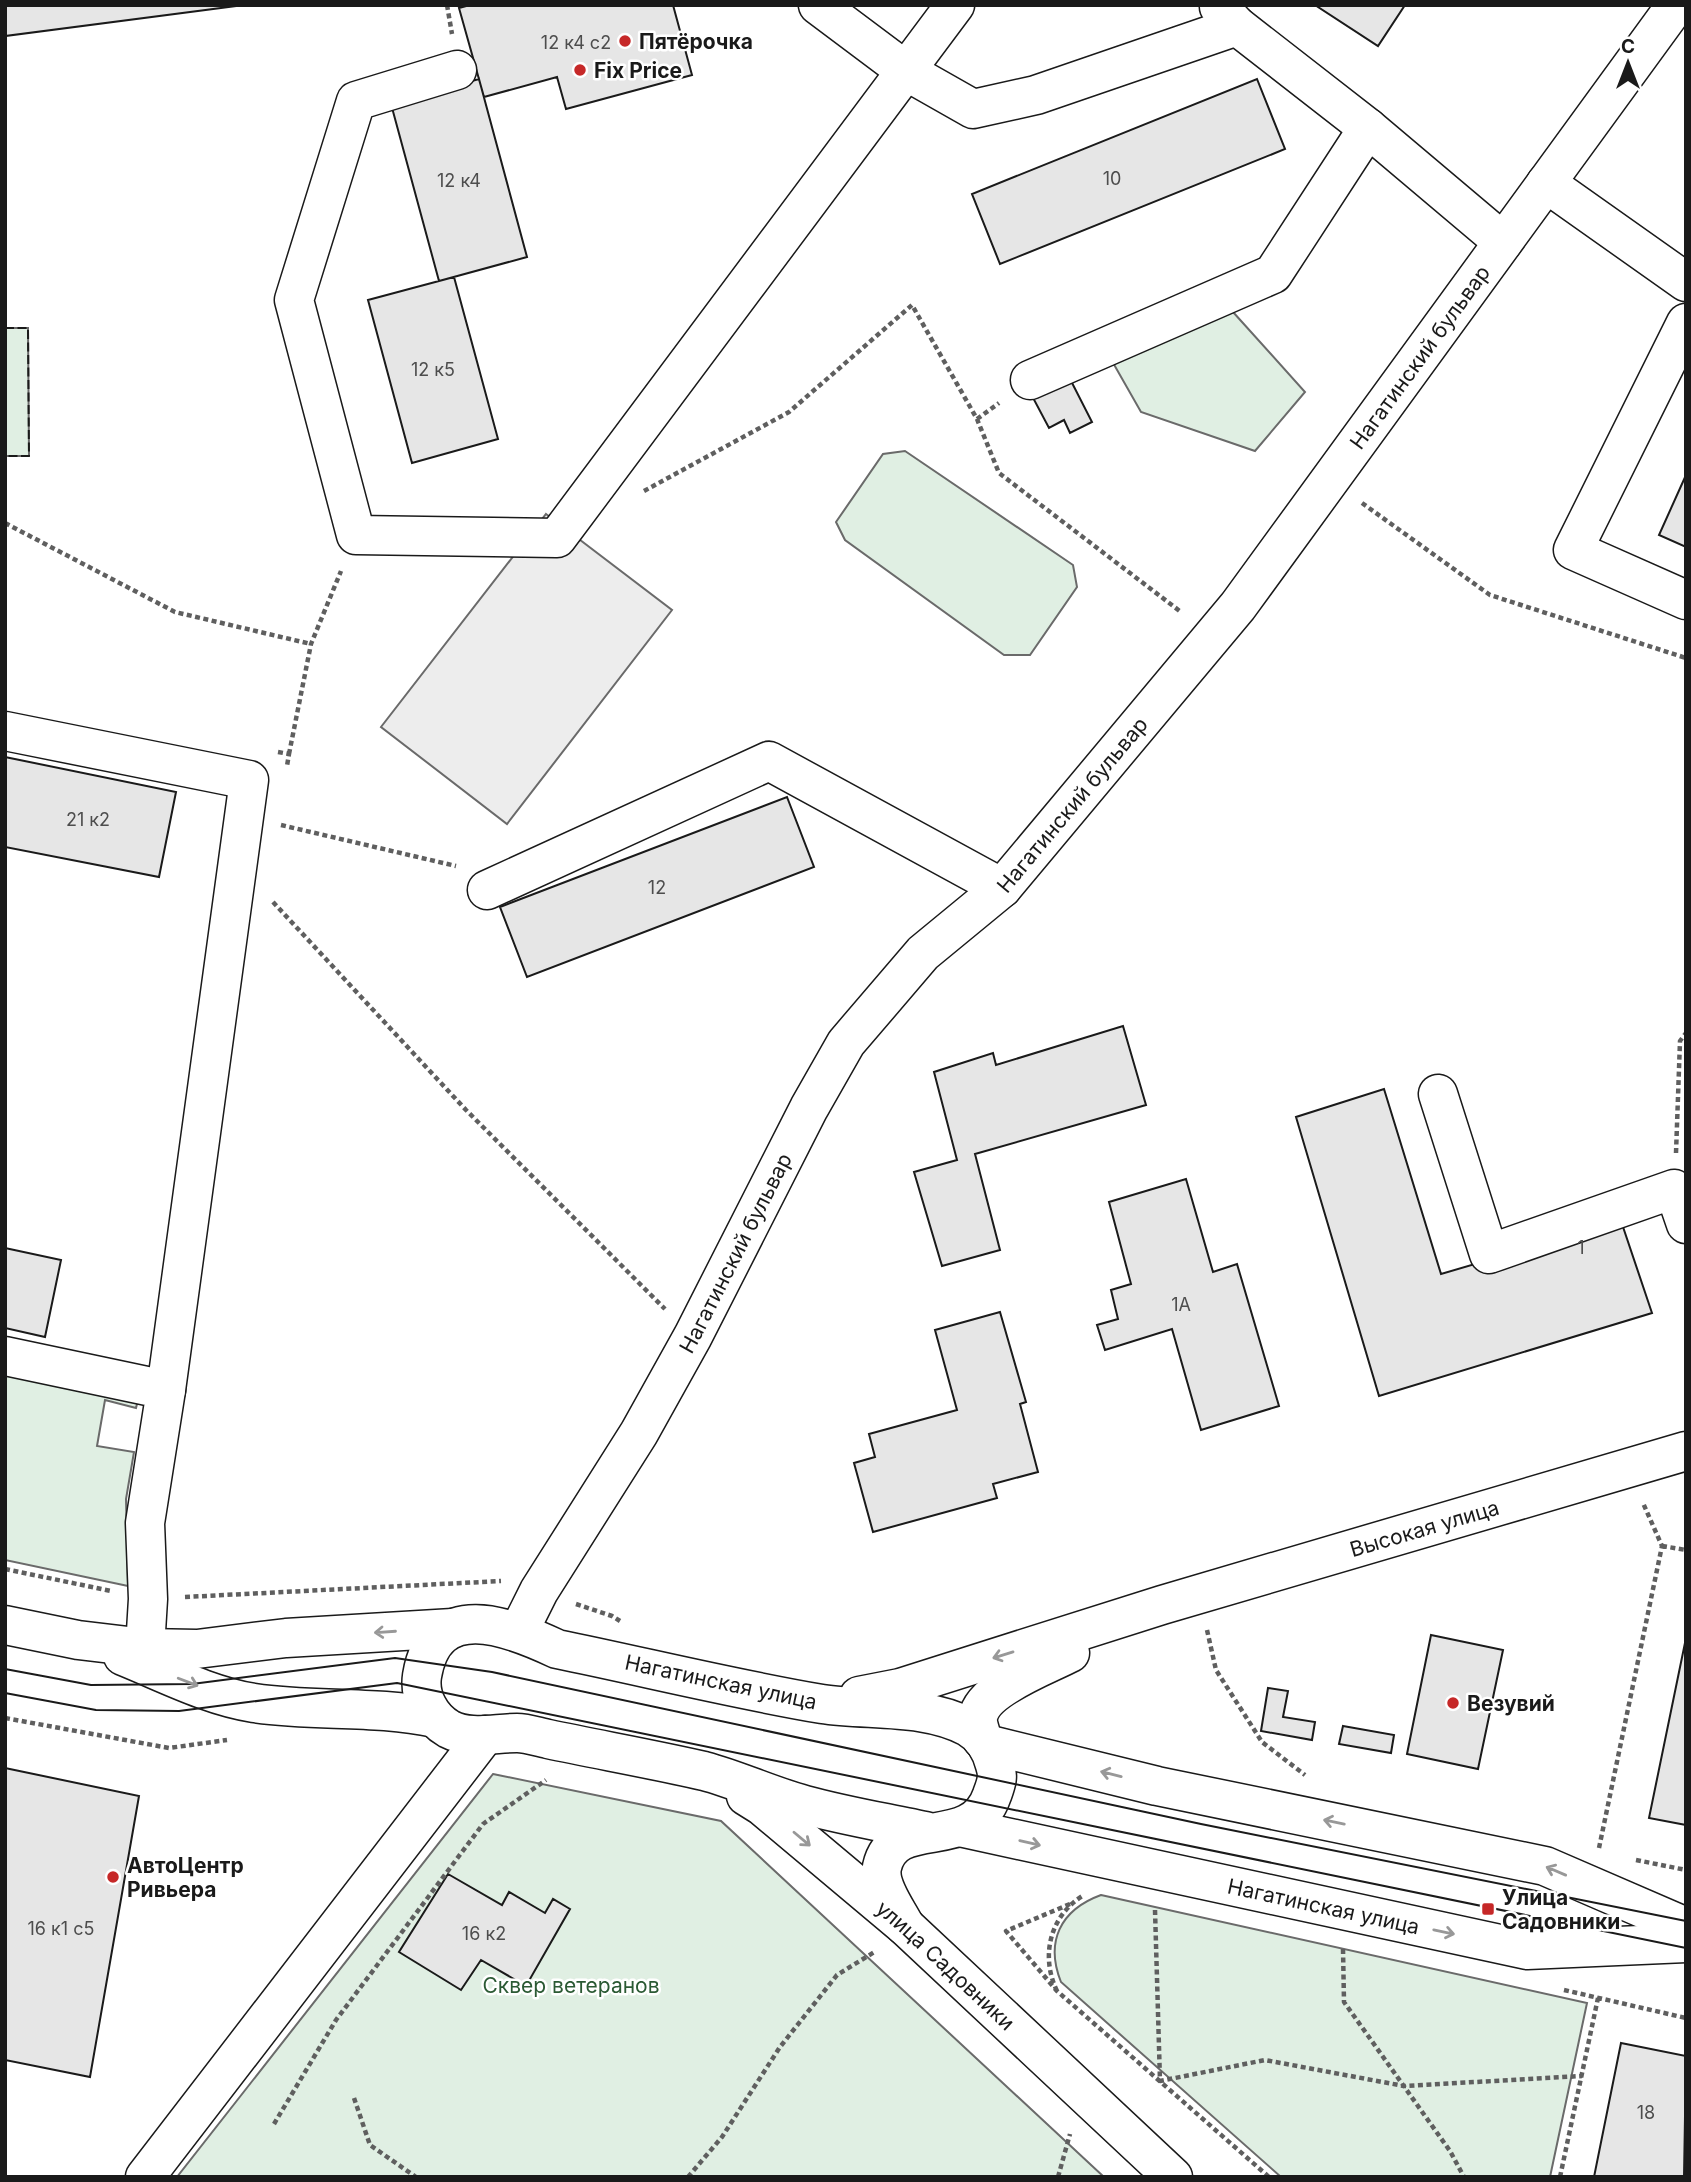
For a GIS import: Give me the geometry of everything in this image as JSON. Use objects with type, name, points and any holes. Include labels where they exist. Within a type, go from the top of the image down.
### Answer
[{"type":"street","points":[[818,5],[906,71],[973,109],[1036,95],[1227,15],[1368,128],[1503,242]]},
{"type":"street","points":[[457,69],[356,101],[294,300],[356,535],[557,538],[955,5]]},
{"type":"street","name":"Нагатинский бульвар","points":[[519,1631],[539,1591],[639,1433],[693,1336],[809,1108],[846,1043],[923,953],[1002,888],[1238,606],[1676,5]]},
{"type":"street","points":[[1030,380],[1273,274],[1368,128]]},
{"type":"street","points":[[1546,183],[1686,282]]},
{"type":"street","points":[[1686,323],[1573,550],[1686,600]]},
{"type":"street","points":[[5,731],[249,780],[166,1390],[145,1523],[148,1599],[145,1648]]},
{"type":"street","points":[[499,885],[769,761],[1002,888]]},
{"type":"street","points":[[1438,1094],[1489,1254],[1682,1199]]},
{"type":"street","points":[[5,1356],[166,1390]]},
{"type":"street","name":"Высокая улица","points":[[820,1703],[900,1688],[1162,1605],[1686,1451]]},
{"type":"street","name":"Высокая улица","points":[[984,1741],[977,1720],[982,1706],[995,1692],[1162,1605]]},
{"type":"street","name":"Нагатинская улица","points":[[5,1625],[78,1640],[145,1648],[197,1649],[286,1639],[453,1628],[470,1623],[519,1631],[557,1649],[820,1703],[910,1711],[968,1727],[984,1741],[1157,1786],[1545,1866],[1686,1927]]},
{"type":"street","points":[[435,1718],[420,1688],[424,1662],[427,1651],[438,1637],[453,1628]]},
{"type":"street","name":"Нагатинская улица","points":[[78,1640],[192,1684],[252,1703],[342,1710],[404,1711],[435,1718],[448,1729],[465,1735],[519,1733],[706,1772],[804,1805],[946,1830],[1527,1950],[1686,1943]]},
{"type":"street","points":[[145,2177],[485,1735]]},
{"type":"street","points":[[893,1937],[882,1868],[889,1853],[901,1840],[946,1830],[979,1818],[989,1806],[998,1780],[992,1754],[984,1741]]},
{"type":"street","name":"улица Садовники","points":[[706,1772],[762,1806],[893,1937],[1172,2177]]},
{"type":"path","points":[[643,492],[789,412],[912,305],[977,419],[999,473],[1185,615]]},
{"type":"path","points":[[1322,491],[1366,504],[1490,595],[1686,658]]},
{"type":"path","points":[[5,523],[175,612],[311,644]]},
{"type":"path","points":[[285,777],[311,644],[356,535]]},
{"type":"path","points":[[276,752],[289,754]]},
{"type":"path","points":[[274,835],[276,824],[499,885]]},
{"type":"path","points":[[264,893],[466,1110],[693,1336]]},
{"type":"path","points":[[1682,1199],[1680,1041],[1686,1033]]},
{"type":"path","points":[[1598,1852],[1662,1546],[1642,1500]]},
{"type":"path","points":[[1662,1546],[1686,1550]]},
{"type":"path","points":[[5,1569],[148,1599],[495,1580],[539,1591],[612,1616],[623,1623]]},
{"type":"path","points":[[1207,1629],[1216,1670],[1262,1742],[1316,1784]]},
{"type":"path","points":[[274,2124],[336,2020],[483,1824],[551,1776]]},
{"type":"path","points":[[1155,1901],[1160,2081]]},
{"type":"path","points":[[1072,1903],[1006,1931],[1057,1991],[1269,2177]]},
{"type":"path","points":[[688,2177],[722,2137],[780,2047],[837,1975],[893,1937]]},
{"type":"path","points":[[1343,1940],[1344,2002],[1450,2151],[1464,2177]]},
{"type":"path","points":[[1560,2177],[1598,1998]]},
{"type":"path","points":[[1160,2081],[1265,2060],[1404,2086],[1582,2076]]},
{"type":"path","points":[[354,2098],[370,2145],[416,2177]]},
{"type":"path","points":[[1058,2177],[1071,2130]]},
{"type":"green space","points":[[1233,312],[1305,392],[1255,451],[1141,412],[1112,361]]},
{"type":"green space","points":[[5,328],[28,328],[29,456],[5,456]]},
{"type":"green space","points":[[905,451],[1073,565],[1077,587],[1030,655],[1004,655],[845,540],[836,522],[883,454]]},
{"type":"green space","points":[[5,1338],[146,1368],[136,1408],[105,1400],[97,1446],[134,1452],[126,1499],[128,1586],[5,1560]]},
{"type":"green space","name":"Сквер ветеранов","points":[[493,1774],[721,1821],[1104,2177],[177,2177]]},
{"type":"green space","points":[[1101,1895],[1587,2003],[1550,2177],[1281,2177],[1061,1982],[1055,1954],[1060,1929],[1075,1909]]},
{"type":"shaded area","points":[[546,514],[672,610],[507,824],[381,727]]},
{"type":"building","points":[[5,5],[244,5],[5,36]]},
{"type":"building","points":[[470,5],[673,5],[692,75],[566,109],[557,77],[484,97],[459,8]]},
{"type":"building","points":[[1315,5],[1405,5],[1378,46]]},
{"type":"building","points":[[479,79],[527,257],[439,281],[391,104]]},
{"type":"building","points":[[1257,79],[1285,149],[1000,264],[972,194]]},
{"type":"building","points":[[454,277],[498,439],[412,463],[368,300]]},
{"type":"building","points":[[1068,375],[1092,422],[1070,433],[1064,420],[1049,428],[1031,394]]},
{"type":"building","points":[[1686,475],[1686,547],[1659,535]]},
{"type":"building","points":[[5,757],[176,792],[159,877],[5,847]]},
{"type":"building","points":[[787,797],[814,867],[527,977],[500,907]]},
{"type":"building","points":[[1123,1026],[1146,1105],[975,1154],[1000,1250],[942,1266],[914,1172],[957,1160],[934,1072],[993,1053],[996,1065]]},
{"type":"building","points":[[1384,1089],[1441,1274],[1621,1221],[1652,1313],[1379,1396],[1296,1117]]},
{"type":"building","points":[[1186,1179],[1213,1272],[1237,1264],[1279,1406],[1201,1430],[1172,1329],[1105,1350],[1097,1325],[1118,1319],[1111,1290],[1131,1284],[1109,1202]]},
{"type":"building","points":[[5,1248],[61,1260],[45,1337],[5,1328]]},
{"type":"building","points":[[1000,1312],[1026,1402],[1020,1404],[1038,1472],[993,1484],[997,1498],[873,1532],[854,1463],[875,1457],[869,1434],[957,1410],[935,1330]]},
{"type":"building","points":[[1431,1635],[1503,1650],[1478,1769],[1407,1754]]},
{"type":"building","points":[[1686,1638],[1686,1825],[1649,1818]]},
{"type":"building","points":[[1268,1688],[1288,1691],[1283,1717],[1315,1722],[1312,1740],[1261,1731]]},
{"type":"building","points":[[1343,1726],[1394,1735],[1391,1753],[1339,1744]]},
{"type":"building","points":[[5,1768],[139,1796],[90,2077],[5,2060]]},
{"type":"building","points":[[448,1874],[502,1905],[509,1892],[545,1913],[553,1899],[570,1909],[526,1986],[481,1960],[461,1990],[399,1952]]},
{"type":"building","points":[[1621,2043],[1686,2056],[1684,2177],[1594,2177]]},
{"type":"tram line","points":[[5,1669],[91,1685],[192,1684],[395,1658],[492,1672],[1201,1824],[1686,1921]]},
{"type":"tram line","points":[[5,1693],[96,1710],[179,1711],[397,1683],[1686,1948]]},
{"type":"fence","points":[[5,328],[28,328],[29,456],[5,456]]},
{"type":"place","name":"Пятёрочка","points":[[625,41]]},
{"type":"place","name":"Fix Price","points":[[580,70]]},
{"type":"place","name":"Везувий","points":[[1453,1703]]},
{"type":"place","name":"АвтоЦентр Ривьера","points":[[113,1877]]},
{"type":"place","name":"Улица Садовники","points":[[1488,1909]]}]
